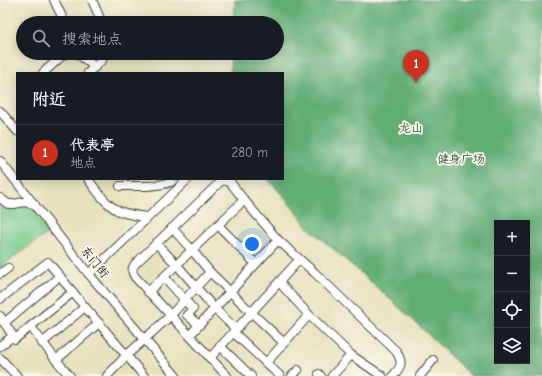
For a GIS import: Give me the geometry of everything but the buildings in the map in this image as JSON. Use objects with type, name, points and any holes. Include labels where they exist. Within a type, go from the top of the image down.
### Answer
[{"type":"street","points":[[92,0],[99,16]]},
{"type":"street","points":[[57,1],[62,16]]},
{"type":"street","points":[[44,72],[57,60]]},
{"type":"street","points":[[83,60],[91,70],[102,60]]},
{"type":"street","points":[[0,110],[16,130]]},
{"type":"street","points":[[0,154],[16,175]]},
{"type":"street","name":"东门街","points":[[0,161],[87,272],[181,376]]},
{"type":"street","name":"东门街","points":[[21,180],[176,376]]},
{"type":"street","points":[[89,180],[107,202],[118,211],[133,216],[148,217]]},
{"type":"street","points":[[92,271],[187,180]]},
{"type":"street","points":[[227,376],[148,292],[135,277],[132,270],[133,266],[156,243],[222,180],[230,182],[278,240],[396,351],[400,358],[401,364],[393,376]]},
{"type":"street","points":[[120,186],[158,185],[172,181],[176,190]]},
{"type":"street","points":[[0,198],[8,204],[24,202],[34,204],[43,209]]},
{"type":"street","points":[[148,292],[244,200]]},
{"type":"street","points":[[218,225],[256,264]]},
{"type":"street","points":[[172,228],[210,272],[284,343]]},
{"type":"street","points":[[190,335],[278,240]]},
{"type":"street","points":[[156,243],[234,331],[280,376]]},
{"type":"street","points":[[210,358],[299,260]]},
{"type":"street","points":[[0,299],[48,262],[144,376]]},
{"type":"street","points":[[0,274],[8,268]]},
{"type":"street","points":[[107,376],[126,356],[170,316],[210,272]]},
{"type":"street","points":[[60,276],[2,319],[15,339],[73,292]]},
{"type":"street","points":[[164,277],[193,309],[188,315],[198,325]]},
{"type":"street","points":[[279,282],[351,355],[377,374]]},
{"type":"street","points":[[42,343],[85,307]]},
{"type":"street","points":[[266,363],[310,315]]},
{"type":"street","points":[[56,360],[98,322]]},
{"type":"street","points":[[30,327],[70,376]]},
{"type":"street","points":[[0,346],[13,336]]},
{"type":"street","points":[[220,346],[251,376]]},
{"type":"street","points":[[332,376],[351,355]]},
{"type":"street","points":[[0,358],[17,376]]},
{"type":"street","points":[[420,376],[433,360]]},
{"type":"street","points":[[292,376],[298,370]]},
{"type":"green space","name":"龙山","points":[[235,0],[542,0],[542,376],[471,376],[412,319],[310,229],[269,180],[284,180],[284,72],[230,72],[231,60],[284,60],[284,16],[234,16]]},
{"type":"green space","points":[[0,201],[32,207],[48,233],[0,267]]},
{"type":"place","name":"代表亭","points":[[416,83]]},
{"type":"park label","name":"健身广场","points":[[461,159]]}]
